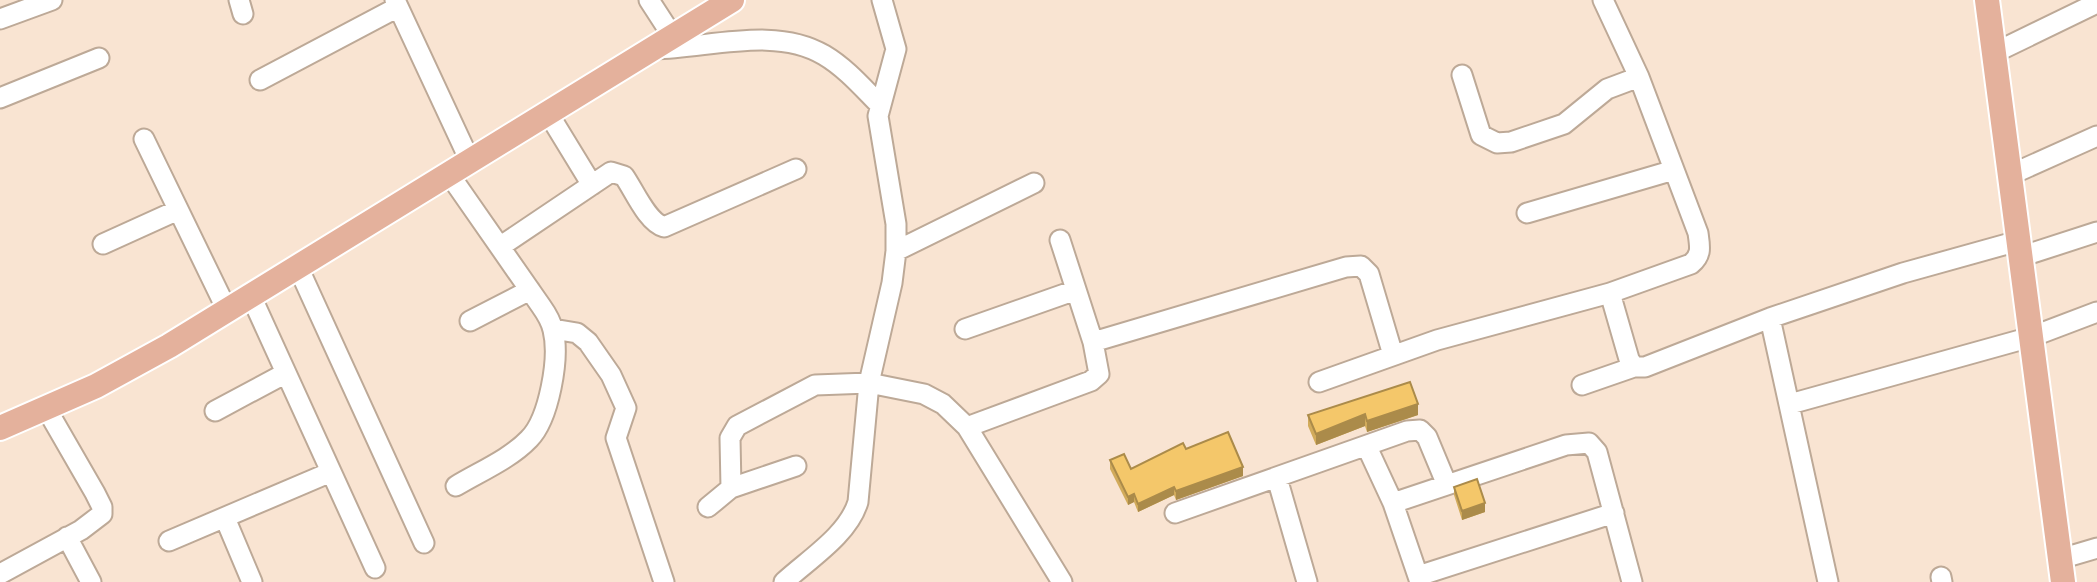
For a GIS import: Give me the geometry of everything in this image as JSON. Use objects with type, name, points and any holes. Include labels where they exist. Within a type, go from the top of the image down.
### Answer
[{"type":"main road","points":[[3,421],[46,408],[96,386],[251,296],[732,0]]},
{"type":"main road","points":[[1987,0],[2062,571]]},
{"type":"street","points":[[0,19],[52,0]]},
{"type":"street","points":[[649,0],[664,43],[780,41],[797,45],[822,54],[841,67],[880,105]]},
{"type":"street","points":[[784,582],[854,516],[865,458],[869,383],[892,283],[896,251],[896,223],[879,134],[880,105],[892,71],[896,49],[882,0]]},
{"type":"street","points":[[1319,382],[1393,355],[1610,293],[1691,264],[1698,258],[1701,250],[1698,233],[1639,77],[1603,0]]},
{"type":"street","points":[[1994,53],[2097,3]]},
{"type":"street","points":[[260,80],[397,4],[470,161]]},
{"type":"street","points":[[0,98],[99,58]]},
{"type":"street","points":[[1462,75],[1481,135],[1497,143],[1511,142],[1564,124],[1607,89],[1639,77]]},
{"type":"street","points":[[548,113],[592,185]]},
{"type":"street","points":[[2010,175],[2097,136]]},
{"type":"street","points":[[144,139],[227,310]]},
{"type":"street","points":[[501,246],[611,172],[619,172],[624,176],[657,225],[664,227],[796,169]]},
{"type":"street","points":[[1527,213],[1674,170]]},
{"type":"street","points":[[449,174],[501,246],[553,330],[554,371],[539,427],[524,444],[456,486]]},
{"type":"street","points":[[896,251],[1034,183]]},
{"type":"street","points":[[103,244],[178,210]]},
{"type":"street","points":[[1582,384],[1634,367],[1645,367],[1770,318],[1903,273],[2097,232]]},
{"type":"street","points":[[967,426],[1091,381],[1099,374],[1093,342],[1060,240]]},
{"type":"street","points":[[1093,342],[1346,267],[1360,266],[1369,274],[1393,355]]},
{"type":"street","points":[[298,267],[424,543]]},
{"type":"street","points":[[470,321],[530,290]]},
{"type":"street","points":[[965,329],[1076,290]]},
{"type":"street","points":[[1610,293],[1629,359],[1634,367]]},
{"type":"street","points":[[251,296],[375,568]]},
{"type":"street","points":[[1790,404],[2031,337],[2097,313]]},
{"type":"street","points":[[1770,318],[1828,582]]},
{"type":"street","points":[[553,330],[577,333],[588,342],[622,395],[625,416],[615,438],[664,582]]},
{"type":"street","points":[[215,411],[286,373]]},
{"type":"street","points":[[731,488],[730,438],[737,426],[815,385],[869,383],[924,394],[943,404],[967,426],[1062,582]]},
{"type":"street","points":[[0,574],[96,521],[102,507],[46,408]]},
{"type":"street","points":[[1175,513],[1420,430],[1427,437],[1447,485]]},
{"type":"street","points":[[1393,503],[1581,441],[1589,443],[1597,452],[1632,582]]},
{"type":"street","points":[[1367,447],[1393,503],[1419,579],[1614,513]]},
{"type":"street","points":[[708,507],[731,488],[796,466]]},
{"type":"street","points":[[169,541],[331,472]]},
{"type":"street","points":[[1277,478],[1307,582]]},
{"type":"street","points":[[225,518],[252,582]]},
{"type":"street","points":[[67,537],[91,582]]},
{"type":"street","points":[[2062,571],[2097,548]]},
{"type":"building","points":[[1410,382],[1418,404],[1367,421],[1365,414],[1316,434],[1308,415]]},
{"type":"building","points":[[1228,432],[1243,467],[1176,491],[1174,487],[1138,504],[1134,494],[1128,497],[1110,460],[1124,454],[1131,469],[1183,443],[1186,449]]},
{"type":"building","points":[[1477,479],[1485,503],[1462,511],[1454,487]]}]
